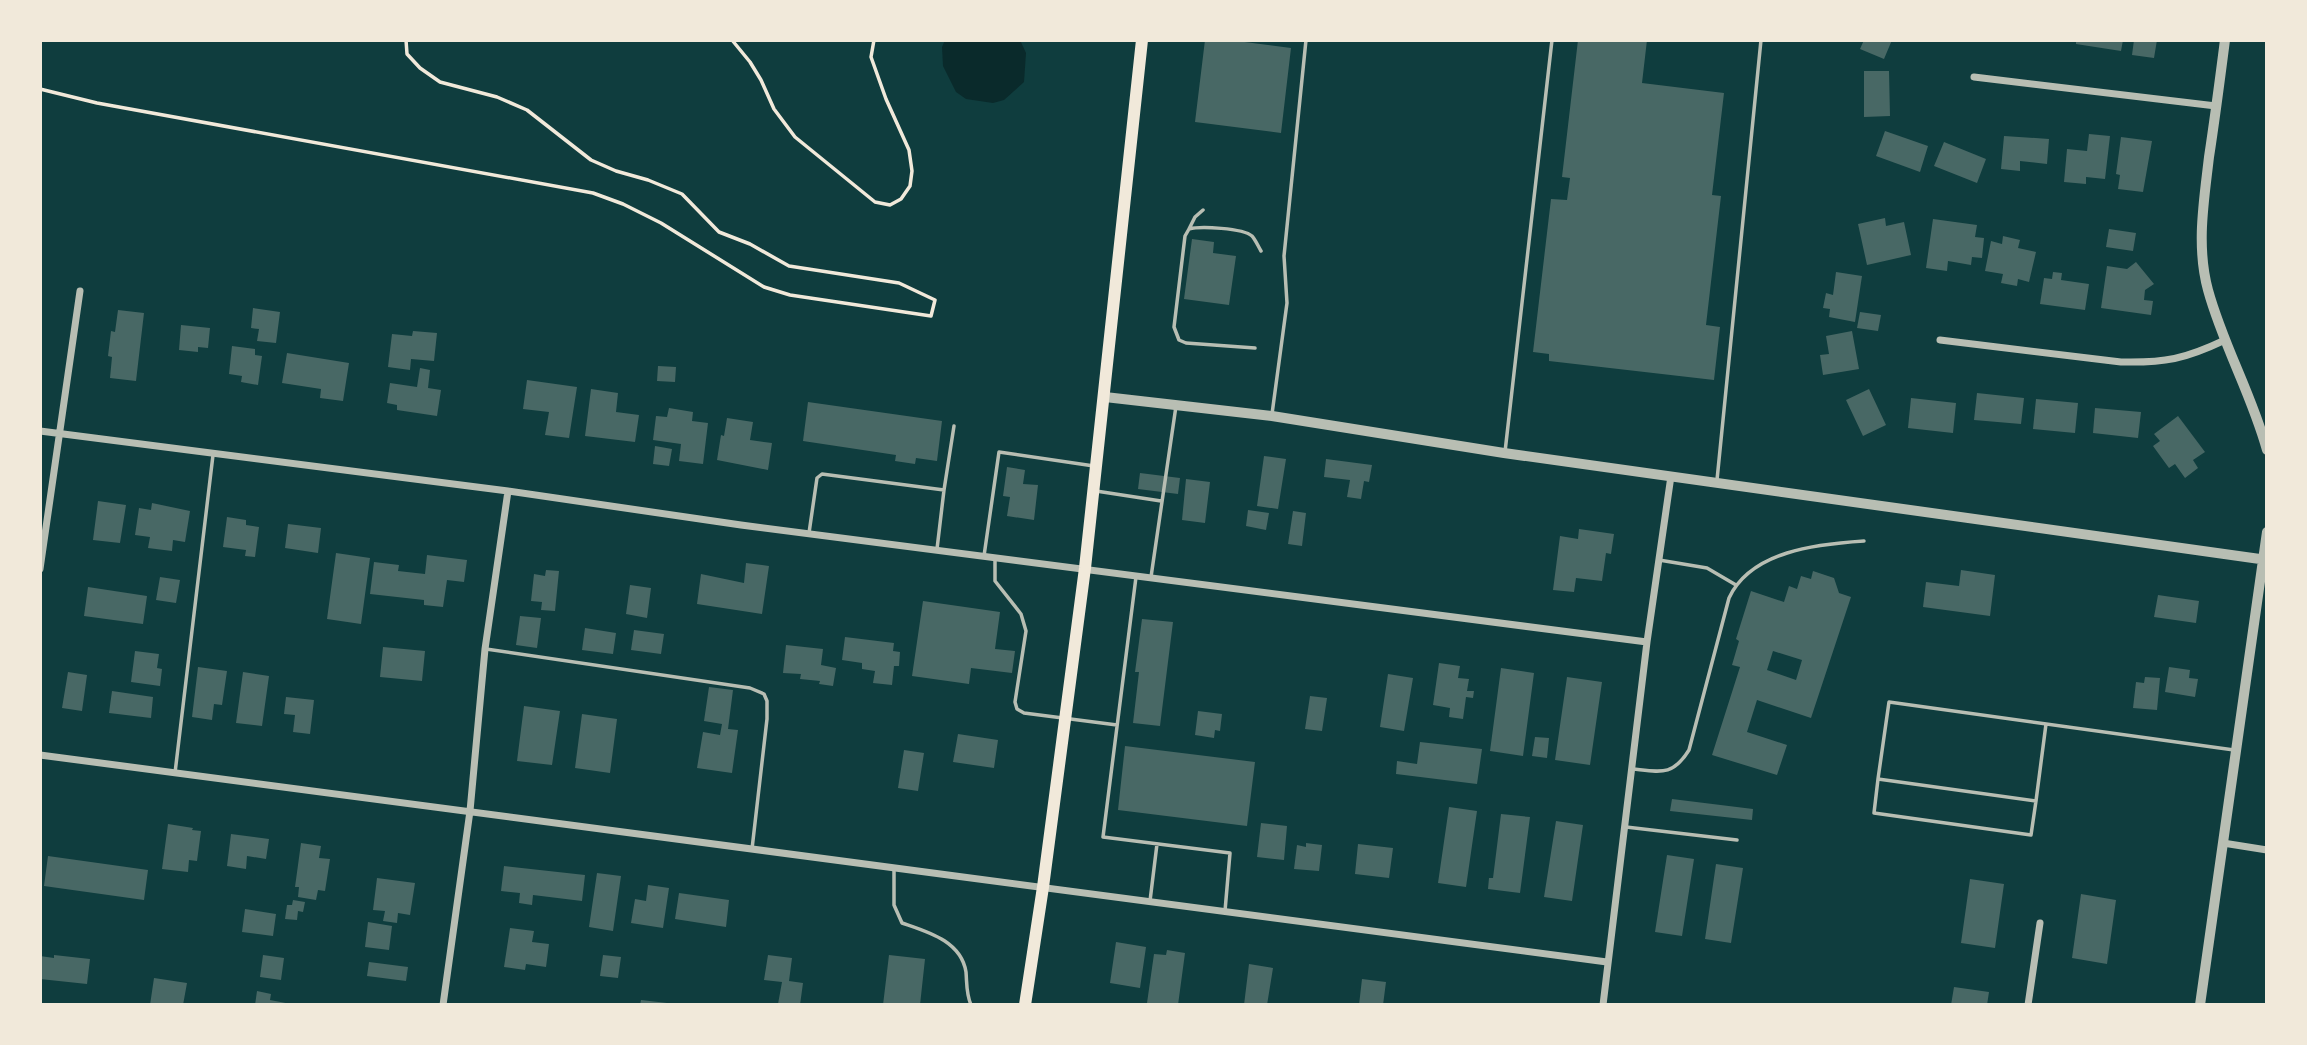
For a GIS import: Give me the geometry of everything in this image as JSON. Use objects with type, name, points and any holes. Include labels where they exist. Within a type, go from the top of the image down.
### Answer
[{"type":"main road","points":[[1025,1005],[1085,568],[1142,40]]},
{"type":"street","points":[[2225,40],[2201,240],[2208,289],[2267,450]]},
{"type":"street","points":[[1974,77],[2216,106]]},
{"type":"street","points":[[40,569],[80,291]]},
{"type":"street","points":[[1940,340],[2121,362],[2150,363],[2197,353],[2225,340]]},
{"type":"street","points":[[1105,397],[1272,416],[1504,453],[2265,559]]},
{"type":"street","points":[[40,430],[1647,642]]},
{"type":"street","points":[[1603,1005],[1647,642],[1671,476]]},
{"type":"street","points":[[443,1005],[470,811],[485,649],[508,491]]},
{"type":"street","points":[[2200,1005],[2267,532]]},
{"type":"street","points":[[40,755],[1608,961]]},
{"type":"street","points":[[2223,843],[2267,850]]},
{"type":"street","points":[[2028,1005],[2040,923]]},
{"type":"lane","points":[[1272,416],[1287,303],[1284,256],[1306,40]]},
{"type":"lane","points":[[1504,453],[1552,40]]},
{"type":"lane","points":[[1717,482],[1761,40]]},
{"type":"lane","points":[[1203,209],[1195,217],[1185,236],[1175,335],[1186,343],[1255,348]]},
{"type":"lane","points":[[1189,229],[1198,227],[1244,232],[1252,236],[1261,251]]},
{"type":"lane","points":[[1151,577],[1176,405]]},
{"type":"lane","points":[[937,550],[954,426]]},
{"type":"lane","points":[[984,556],[999,452],[1097,466]]},
{"type":"lane","points":[[175,773],[214,454]]},
{"type":"lane","points":[[808,533],[817,478],[822,474],[944,490]]},
{"type":"lane","points":[[1094,491],[1162,501]]},
{"type":"lane","points":[[1631,769],[1662,772],[1672,770],[1682,762],[1689,750],[1729,598],[1735,585],[1749,571],[1772,559],[1822,546],[1864,541]]},
{"type":"lane","points":[[995,557],[995,581],[1021,614],[1026,631],[1015,702],[1017,709],[1024,713],[1117,725]]},
{"type":"lane","points":[[1659,559],[1707,568],[1735,585]]},
{"type":"lane","points":[[1136,575],[1102,837],[1230,853],[1225,911]]},
{"type":"lane","points":[[485,649],[750,688],[764,694],[767,701],[767,719],[752,849]]},
{"type":"lane","points":[[2046,724],[2031,835],[1874,813],[1889,702],[2236,750]]},
{"type":"lane","points":[[1878,779],[2036,801]]},
{"type":"lane","points":[[1624,827],[1737,840]]},
{"type":"lane","points":[[1150,901],[1157,844]]},
{"type":"lane","points":[[894,867],[894,905],[902,923],[930,933],[959,951],[971,1005]]},
{"type":"path","points":[[40,89],[97,103],[593,193],[662,223],[764,287],[790,295],[931,316],[935,300],[899,283],[789,266],[750,244],[719,232],[682,194],[591,160],[527,110],[497,97],[440,82],[420,68],[407,54],[406,40]]},
{"type":"path","points":[[732,40],[750,62],[774,109],[795,137],[875,202],[890,205],[901,199],[910,186],[912,171],[909,150],[871,57],[874,40]]},
{"type":"water","points":[[945,40],[1020,40],[1026,53],[1024,82],[1004,100],[993,103],[966,99],[956,92],[943,66],[942,47]]},
{"type":"building","points":[[1205,40],[1229,40],[1291,48],[1281,133],[1195,122]]},
{"type":"building","points":[[1578,40],[1647,40],[1642,83],[1724,93],[1712,195],[1721,196],[1706,325],[1720,327],[1714,380],[1549,361],[1549,354],[1533,352],[1551,199],[1567,200],[1570,178],[1562,177]]},
{"type":"building","points":[[1864,40],[1892,40],[1884,59],[1860,49]]},
{"type":"building","points":[[2076,40],[2123,40],[2121,51],[2076,44]]},
{"type":"building","points":[[2134,40],[2157,40],[2154,58],[2132,55]]},
{"type":"building","points":[[1864,71],[1889,71],[1890,116],[1864,117]]},
{"type":"building","points":[[1885,131],[1928,146],[1920,172],[1876,156]]},
{"type":"building","points":[[2089,134],[2110,136],[2105,179],[2086,177],[2086,184],[2064,182],[2067,149],[2087,151]]},
{"type":"building","points":[[2004,136],[2049,139],[2047,164],[2020,161],[2020,171],[2001,169]]},
{"type":"building","points":[[2121,137],[2152,141],[2143,192],[2118,189],[2120,175],[2116,174]]},
{"type":"building","points":[[1944,142],[1986,159],[1977,183],[1934,166]]},
{"type":"building","points":[[1885,218],[1886,226],[1904,222],[1911,255],[1867,265],[1858,224]]},
{"type":"building","points":[[1933,219],[1977,225],[1975,237],[1984,238],[1982,258],[1972,257],[1971,265],[1948,261],[1947,271],[1926,268]]},
{"type":"building","points":[[2109,229],[2136,233],[2133,251],[2106,247]]},
{"type":"building","points":[[2003,236],[2020,240],[2018,248],[2036,252],[2029,282],[2018,279],[2017,286],[2001,283],[2003,274],[1985,271],[1991,241],[2002,244]]},
{"type":"building","points":[[1192,239],[1214,242],[1213,253],[1236,256],[1229,305],[1184,299]]},
{"type":"building","points":[[2136,262],[2154,284],[2145,290],[2144,300],[2153,301],[2151,315],[2101,308],[2107,266],[2127,269]]},
{"type":"building","points":[[1836,272],[1862,276],[1855,322],[1829,317],[1830,309],[1823,308],[1826,293],[1833,295]]},
{"type":"building","points":[[2053,272],[2062,273],[2061,280],[2089,284],[2085,310],[2040,304],[2044,278],[2052,279]]},
{"type":"building","points":[[253,308],[280,312],[276,343],[257,341],[259,329],[251,328]]},
{"type":"building","points":[[118,310],[144,313],[136,381],[110,378],[112,357],[108,356],[111,331],[115,332]]},
{"type":"building","points":[[1860,312],[1881,315],[1878,331],[1857,328]]},
{"type":"building","points":[[181,325],[210,328],[208,348],[198,347],[198,352],[179,350]]},
{"type":"building","points":[[413,331],[437,333],[434,361],[411,359],[410,370],[388,367],[392,334],[412,336]]},
{"type":"building","points":[[1852,331],[1859,369],[1823,375],[1820,355],[1829,354],[1826,336]]},
{"type":"building","points":[[232,346],[255,349],[255,355],[262,356],[258,385],[241,382],[242,376],[229,374]]},
{"type":"building","points":[[287,353],[349,363],[343,401],[320,398],[321,389],[282,383]]},
{"type":"building","points":[[658,366],[676,367],[675,382],[657,381]]},
{"type":"building","points":[[420,368],[430,370],[428,388],[441,390],[437,416],[397,410],[397,405],[387,403],[390,383],[417,387]]},
{"type":"building","points":[[527,380],[577,387],[569,438],[545,435],[549,412],[523,409]]},
{"type":"building","points":[[591,389],[618,393],[616,412],[639,415],[635,442],[585,436]]},
{"type":"building","points":[[1869,389],[1886,425],[1863,436],[1846,400]]},
{"type":"building","points":[[1977,393],[2024,398],[2021,424],[1974,420]]},
{"type":"building","points":[[1911,398],[1956,403],[1953,433],[1908,428]]},
{"type":"building","points":[[2036,399],[2078,403],[2075,433],[2033,429]]},
{"type":"building","points":[[808,402],[942,421],[937,461],[916,458],[915,464],[895,461],[896,455],[803,441]]},
{"type":"building","points":[[669,408],[693,412],[692,421],[708,423],[703,464],[679,461],[681,444],[653,440],[656,416],[667,417]]},
{"type":"building","points":[[2095,408],[2141,412],[2138,438],[2093,433]]},
{"type":"building","points":[[2178,416],[2205,452],[2193,460],[2198,468],[2185,478],[2175,464],[2169,468],[2153,446],[2160,441],[2154,434]]},
{"type":"building","points":[[727,418],[753,422],[750,440],[772,443],[768,470],[717,460]]},
{"type":"building","points":[[655,446],[672,449],[669,466],[653,464]]},
{"type":"building","points":[[1264,456],[1286,459],[1278,509],[1257,506]]},
{"type":"building","points":[[1326,459],[1372,465],[1369,482],[1364,481],[1361,499],[1347,497],[1350,480],[1324,477]]},
{"type":"building","points":[[1007,467],[1025,470],[1023,484],[1038,485],[1034,520],[1007,516],[1010,497],[1003,496]]},
{"type":"building","points":[[1140,473],[1180,478],[1178,494],[1138,489]]},
{"type":"building","points":[[1186,479],[1210,482],[1205,523],[1182,520]]},
{"type":"building","points":[[98,501],[126,505],[120,543],[93,540]]},
{"type":"building","points":[[152,503],[190,511],[185,542],[173,540],[172,551],[148,548],[150,537],[135,535],[139,508],[151,510]]},
{"type":"building","points":[[1248,510],[1269,513],[1266,530],[1246,526]]},
{"type":"building","points":[[1293,511],[1306,513],[1302,546],[1288,544]]},
{"type":"building","points":[[227,517],[246,520],[246,525],[259,527],[255,557],[245,556],[246,550],[223,547]]},
{"type":"building","points":[[288,524],[321,528],[318,553],[285,548]]},
{"type":"building","points":[[1579,529],[1614,534],[1611,554],[1606,553],[1602,581],[1576,578],[1574,592],[1553,590],[1560,536],[1578,539]]},
{"type":"building","points":[[336,553],[370,558],[361,624],[327,619]]},
{"type":"building","points":[[427,555],[467,560],[464,582],[447,580],[443,607],[424,605],[424,600],[370,594],[374,562],[399,565],[398,571],[425,574]]},
{"type":"building","points":[[746,563],[769,566],[762,614],[697,604],[701,574],[744,583]]},
{"type":"building","points":[[546,570],[559,571],[555,611],[541,610],[542,602],[531,601],[534,574],[545,576]]},
{"type":"building","points":[[1961,570],[1995,575],[1990,616],[1923,607],[1926,582],[1959,586]]},
{"type":"building","points":[[1813,571],[1834,578],[1839,593],[1851,597],[1811,718],[1757,700],[1747,732],[1787,745],[1777,775],[1712,755],[1740,667],[1732,665],[1739,641],[1736,639],[1751,591],[1784,602],[1789,586],[1797,589],[1801,576],[1811,579]],"holes":[[[1773,651],[1802,660],[1796,680],[1767,670]]]},
{"type":"building","points":[[160,577],[180,580],[176,603],[156,600]]},
{"type":"building","points":[[630,585],[651,588],[647,618],[626,614]]},
{"type":"building","points":[[88,587],[147,596],[143,624],[84,616]]},
{"type":"building","points":[[2158,595],[2199,601],[2196,623],[2154,617]]},
{"type":"building","points":[[923,601],[1000,612],[995,649],[1015,651],[1012,673],[971,668],[969,684],[912,676]]},
{"type":"building","points":[[520,616],[541,618],[537,648],[516,645]]},
{"type":"building","points":[[1142,619],[1173,622],[1160,726],[1133,723],[1139,672],[1135,672]]},
{"type":"building","points":[[585,628],[616,633],[613,654],[582,650]]},
{"type":"building","points":[[634,630],[664,634],[661,654],[631,650]]},
{"type":"building","points":[[845,637],[894,643],[893,651],[900,652],[899,666],[894,666],[892,685],[873,683],[875,671],[862,669],[862,663],[842,660]]},
{"type":"building","points":[[786,645],[823,649],[821,665],[836,668],[833,686],[819,684],[820,681],[800,679],[801,674],[783,673]]},
{"type":"building","points":[[383,647],[425,651],[422,681],[380,677]]},
{"type":"building","points":[[135,651],[159,654],[157,668],[162,669],[160,686],[131,682]]},
{"type":"building","points":[[1439,663],[1460,666],[1458,678],[1469,679],[1467,691],[1474,691],[1473,698],[1466,697],[1463,719],[1449,717],[1450,708],[1433,705]]},
{"type":"building","points":[[198,667],[227,671],[222,705],[214,704],[212,720],[192,717]]},
{"type":"building","points":[[2169,667],[2190,670],[2189,678],[2198,679],[2195,697],[2165,692]]},
{"type":"building","points":[[1501,668],[1534,673],[1523,756],[1490,751]]},
{"type":"building","points":[[68,672],[87,675],[82,711],[62,708]]},
{"type":"building","points":[[243,672],[269,676],[262,726],[236,723]]},
{"type":"building","points":[[1388,674],[1413,678],[1404,731],[1380,727]]},
{"type":"building","points":[[1567,677],[1602,682],[1590,765],[1555,760]]},
{"type":"building","points":[[2145,677],[2160,678],[2157,710],[2133,708],[2136,682],[2144,683]]},
{"type":"building","points":[[709,687],[733,690],[728,729],[738,730],[732,773],[697,768],[703,732],[720,735],[722,724],[704,721]]},
{"type":"building","points":[[112,691],[153,697],[151,718],[109,713]]},
{"type":"building","points":[[1310,696],[1327,698],[1322,731],[1305,729]]},
{"type":"building","points":[[286,697],[314,700],[310,734],[293,732],[295,715],[284,714]]},
{"type":"building","points":[[524,706],[560,711],[552,765],[517,761]]},
{"type":"building","points":[[1198,711],[1222,714],[1220,731],[1215,730],[1214,738],[1195,735]]},
{"type":"building","points":[[582,714],[617,719],[610,773],[575,768]]},
{"type":"building","points":[[958,734],[998,740],[994,768],[953,762]]},
{"type":"building","points":[[1535,737],[1549,738],[1547,758],[1532,756]]},
{"type":"building","points":[[1420,742],[1482,749],[1477,784],[1396,774],[1397,761],[1417,764]]},
{"type":"building","points":[[1125,746],[1255,762],[1247,826],[1118,810]]},
{"type":"building","points":[[904,750],[924,753],[918,791],[898,788]]},
{"type":"building","points":[[1672,799],[1753,809],[1752,820],[1670,811]]},
{"type":"building","points":[[1449,807],[1477,811],[1466,887],[1438,883]]},
{"type":"building","points":[[1501,814],[1530,817],[1520,893],[1488,889],[1489,878],[1493,878]]},
{"type":"building","points":[[1556,821],[1583,825],[1572,901],[1544,897]]},
{"type":"building","points":[[1261,823],[1287,826],[1284,860],[1257,857]]},
{"type":"building","points":[[168,824],[201,831],[197,861],[189,860],[188,872],[162,869]]},
{"type":"building","points":[[231,834],[269,839],[266,859],[247,856],[246,869],[227,866]]},
{"type":"building","points":[[301,843],[321,846],[319,858],[330,859],[325,891],[318,890],[316,900],[298,897],[299,887],[295,887]]},
{"type":"building","points":[[1306,843],[1322,845],[1319,871],[1294,869],[1297,845],[1306,847]]},
{"type":"building","points":[[1358,844],[1393,848],[1389,878],[1355,874]]},
{"type":"building","points":[[1667,855],[1694,859],[1682,936],[1655,932]]},
{"type":"building","points":[[48,856],[148,870],[144,900],[44,886]]},
{"type":"building","points":[[1716,864],[1743,868],[1731,943],[1705,939]]},
{"type":"building","points":[[504,866],[585,875],[582,901],[533,895],[532,905],[519,903],[520,893],[501,891]]},
{"type":"building","points":[[597,873],[621,876],[613,931],[589,927]]},
{"type":"building","points":[[377,878],[415,883],[410,915],[398,913],[397,923],[383,921],[385,911],[373,910]]},
{"type":"building","points":[[1970,879],[2004,884],[1995,948],[1961,943]]},
{"type":"building","points":[[648,885],[669,888],[663,928],[631,923],[635,899],[646,901]]},
{"type":"building","points":[[679,893],[729,900],[726,927],[675,919]]},
{"type":"building","points":[[2081,894],[2116,900],[2107,964],[2072,958]]},
{"type":"building","points":[[293,900],[305,902],[303,912],[298,911],[297,920],[285,919],[287,905],[292,905]]},
{"type":"building","points":[[245,909],[276,914],[273,936],[242,932]]},
{"type":"building","points":[[368,922],[392,926],[389,950],[365,947]]},
{"type":"building","points":[[510,928],[534,931],[532,942],[549,944],[546,967],[526,964],[525,970],[504,967]]},
{"type":"building","points":[[1116,942],[1146,947],[1140,988],[1110,983]]},
{"type":"building","points":[[1167,950],[1185,953],[1178,1005],[1147,1003],[1154,954],[1166,955]]},
{"type":"building","points":[[54,955],[90,959],[87,984],[40,979],[40,956],[54,958]]},
{"type":"building","points":[[263,955],[284,958],[281,980],[260,977]]},
{"type":"building","points":[[603,955],[621,957],[618,978],[600,976]]},
{"type":"building","points":[[768,955],[792,958],[789,981],[803,983],[800,1005],[778,1004],[782,982],[764,980]]},
{"type":"building","points":[[889,955],[925,959],[920,1005],[883,1005]]},
{"type":"building","points":[[369,962],[408,967],[406,981],[367,976]]},
{"type":"building","points":[[1249,964],[1273,968],[1267,1005],[1244,1005]]},
{"type":"building","points":[[154,978],[187,983],[183,1005],[150,1005]]},
{"type":"building","points":[[1362,979],[1386,982],[1383,1005],[1359,1005]]},
{"type":"building","points":[[1954,987],[1989,992],[1987,1005],[1951,1005]]},
{"type":"building","points":[[257,991],[271,994],[270,1000],[296,1005],[255,1005]]},
{"type":"building","points":[[641,1000],[667,1003],[667,1005],[640,1005]]}]
